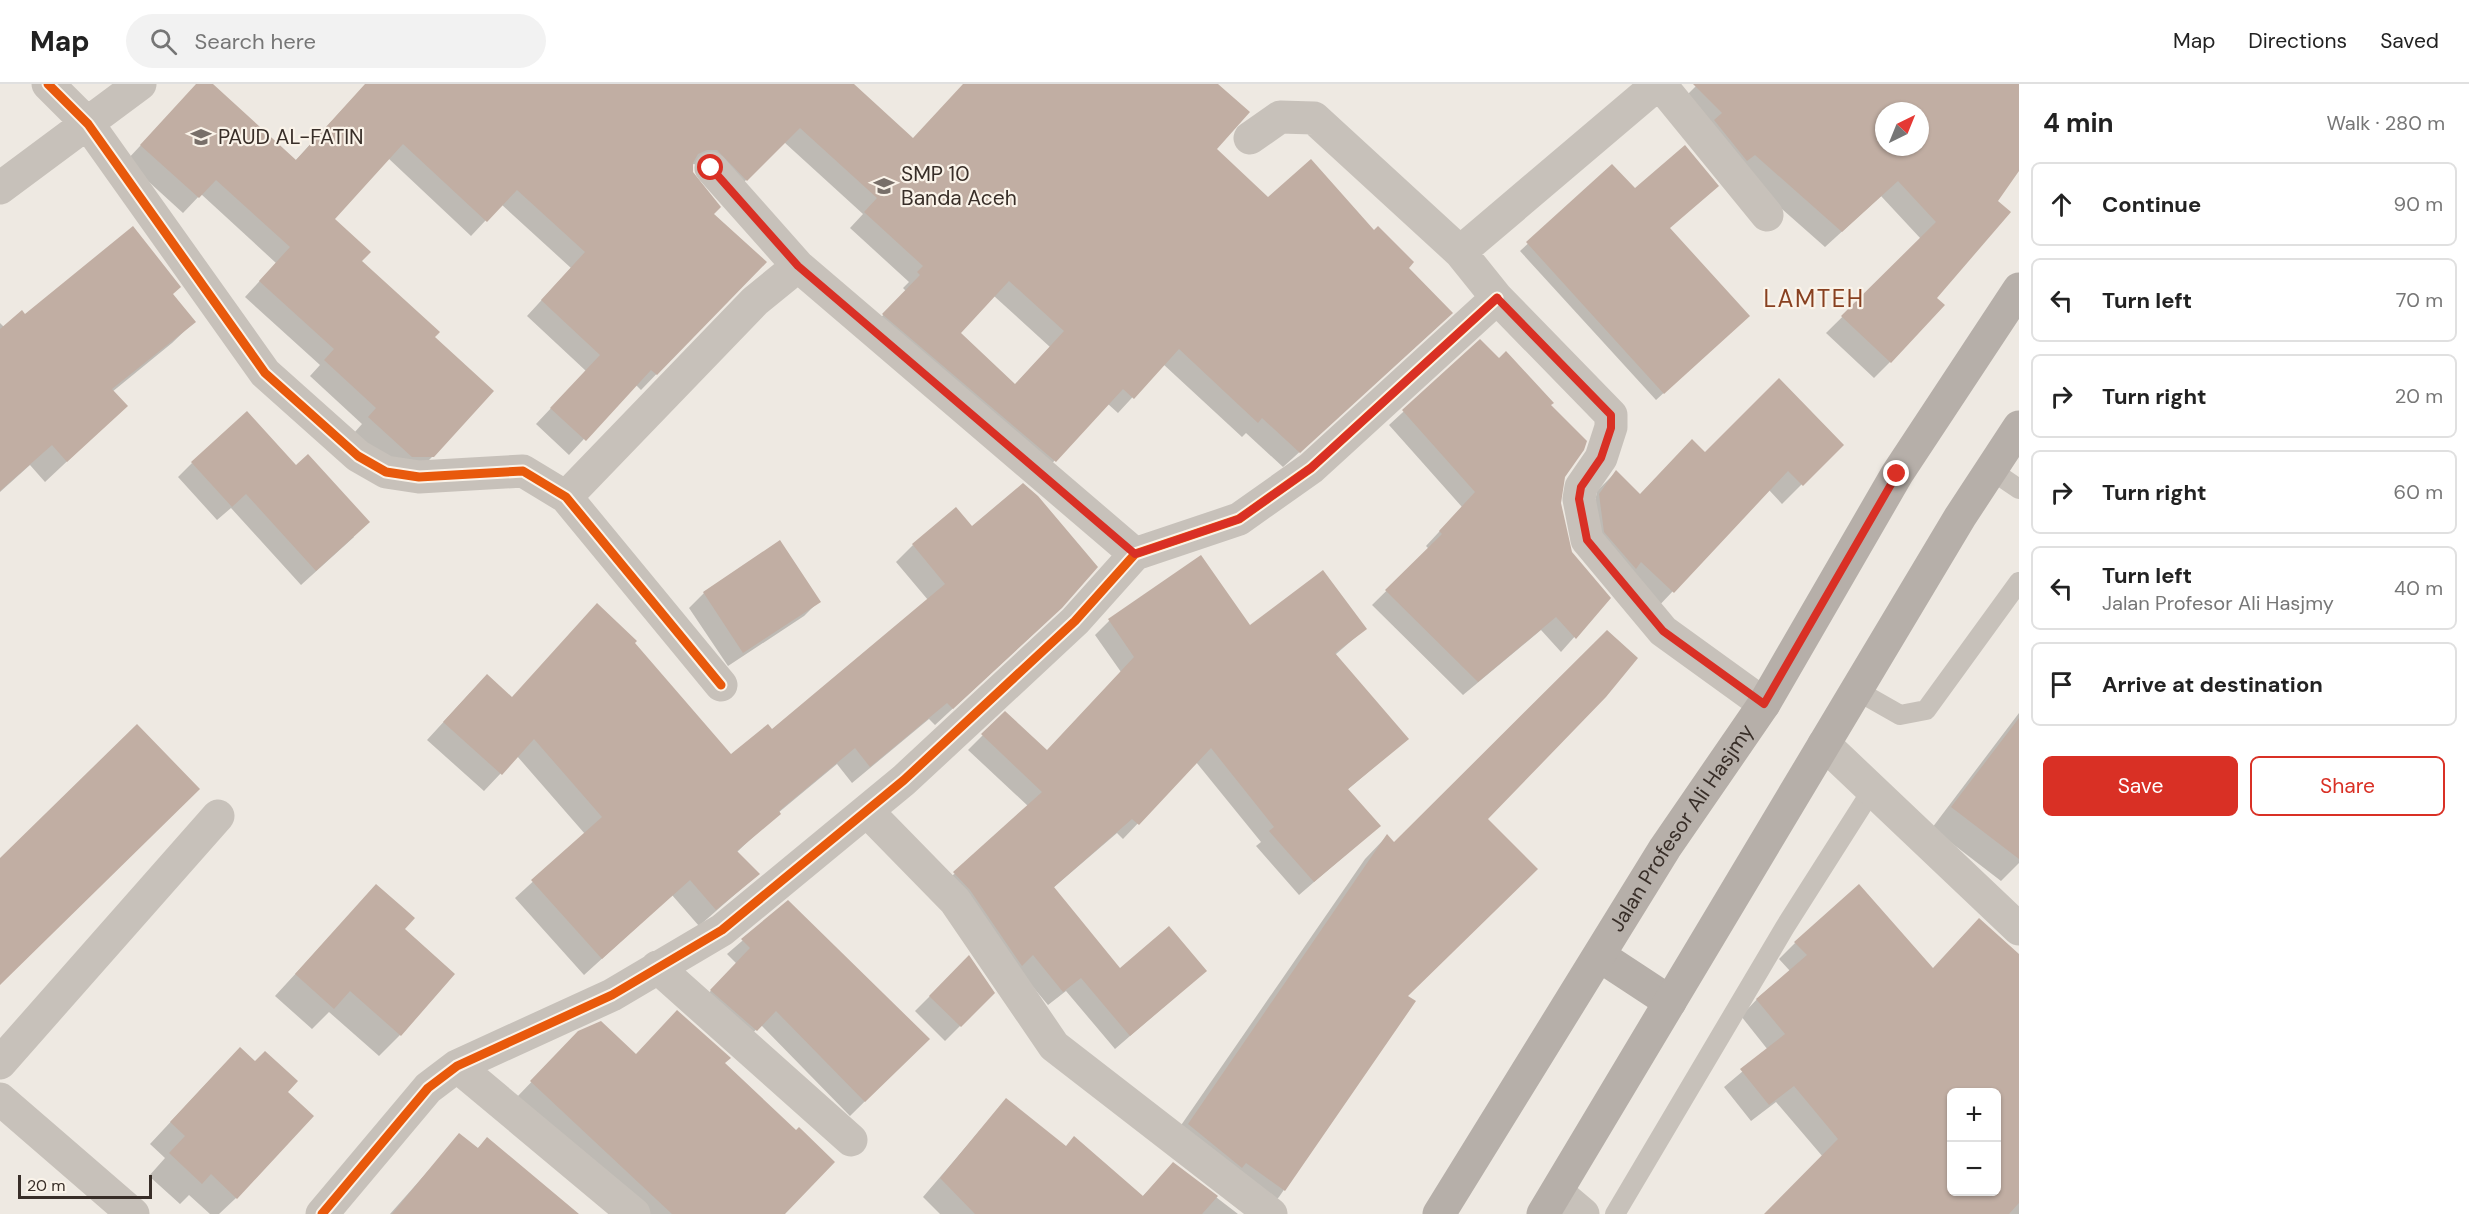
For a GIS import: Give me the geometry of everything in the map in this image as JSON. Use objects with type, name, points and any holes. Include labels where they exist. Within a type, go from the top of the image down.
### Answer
[{"type":"main road","name":"Jalan Profesor Ali Hasjmy","points":[[1439,1214],[1665,848],[1764,704],[1897,474],[2019,289]]},
{"type":"main road","points":[[1550,1203],[1856,690],[2019,427]]},
{"type":"main road","points":[[1600,956],[1670,1002]]},
{"type":"street","points":[[48,84],[87,124],[265,373],[358,456],[386,472],[419,477],[523,471],[566,497],[721,685]]},
{"type":"street","points":[[0,188],[140,84]]},
{"type":"street","points":[[1460,252],[1659,84],[1767,215]]},
{"type":"street","points":[[1250,138],[1280,117],[1314,118],[1460,252],[1497,298],[1611,415],[1611,428],[1601,458],[1581,487],[1579,499],[1587,540],[1663,631],[1764,704]]},
{"type":"street","points":[[711,168],[798,266],[1135,554]]},
{"type":"street","points":[[566,497],[755,301],[798,266]]},
{"type":"street","points":[[322,1214],[428,1088],[457,1066],[612,995],[722,930],[904,780],[1074,621],[1135,554],[1239,519],[1311,468],[1497,298]]},
{"type":"street","points":[[1824,744],[2019,929]]},
{"type":"street","points":[[867,811],[955,902],[1054,1046],[1271,1214]]},
{"type":"street","points":[[0,1063],[218,816]]},
{"type":"street","points":[[657,967],[851,1140]]},
{"type":"street","points":[[457,1066],[634,1214]]},
{"type":"street","points":[[0,1099],[133,1214]]},
{"type":"street","points":[[1550,1203],[1583,1214]]},
{"type":"lane","points":[[1991,470],[2019,489]]},
{"type":"lane","points":[[1856,690],[1900,715],[1926,710],[2019,582]]},
{"type":"lane","points":[[1615,1214],[1785,927],[1872,790]]},
{"type":"building","points":[[196,84],[213,84],[296,160],[365,84],[854,84],[913,138],[963,84],[1218,84],[1250,112],[1217,149],[1268,197],[1311,159],[1374,230],[1378,226],[1414,262],[1409,268],[1453,313],[1300,453],[1262,418],[1258,423],[1179,349],[1134,399],[1123,389],[1056,462],[882,314],[920,275],[917,272],[923,266],[864,212],[877,198],[800,128],[747,181],[717,150],[707,150],[698,154],[693,163],[693,172],[721,207],[714,214],[767,262],[657,375],[651,370],[586,441],[550,408],[600,355],[541,300],[585,252],[517,190],[487,222],[403,144],[335,219],[371,252],[362,261],[440,332],[435,337],[494,391],[434,457],[412,457],[368,417],[376,408],[324,360],[334,349],[259,281],[290,247],[216,180],[199,198],[140,145]],"holes":[[[1009,281],[1064,331],[1015,384],[961,333]]]},
{"type":"building","points":[[1693,84],[2019,84],[2019,171],[1998,201],[2011,212],[1937,298],[1945,305],[1891,363],[1841,316],[1936,222],[1898,181],[1842,232],[1755,155],[1747,161],[1714,120],[1722,113]]},
{"type":"building","points":[[1685,145],[1719,186],[1670,228],[1750,316],[1664,394],[1526,242],[1612,164],[1635,188]]},
{"type":"building","points":[[133,226],[181,287],[173,294],[196,322],[112,389],[128,406],[67,462],[52,445],[0,491],[0,329],[22,310],[25,314]]},
{"type":"building","points":[[1480,339],[1499,358],[1506,351],[1554,403],[1551,405],[1587,441],[1584,450],[1565,477],[1561,503],[1572,552],[1611,598],[1576,639],[1556,617],[1478,682],[1385,590],[1442,534],[1439,531],[1475,492],[1402,410]]},
{"type":"building","points":[[1779,378],[1844,445],[1803,486],[1788,471],[1674,593],[1641,562],[1636,569],[1604,532],[1599,494],[1616,470],[1640,494],[1692,439],[1705,452]]},
{"type":"building","points":[[247,411],[296,465],[308,454],[370,522],[316,571],[246,494],[232,507],[191,462]]},
{"type":"building","points":[[1023,483],[1038,496],[1098,567],[1062,608],[953,709],[947,703],[870,767],[855,748],[779,811],[781,814],[737,851],[760,874],[716,910],[690,880],[602,959],[531,880],[602,817],[534,739],[502,775],[443,722],[487,674],[512,697],[597,603],[637,641],[635,643],[731,754],[768,724],[772,729],[945,584],[912,544],[956,507],[972,526]]},
{"type":"building","points":[[780,540],[821,602],[743,653],[703,592]]},
{"type":"building","points":[[1201,555],[1250,625],[1323,570],[1367,629],[1335,653],[1409,739],[1348,789],[1381,826],[1314,882],[1269,831],[1274,827],[1211,748],[1139,825],[1132,819],[1054,887],[1120,968],[1169,926],[1207,971],[1130,1036],[1081,978],[1063,992],[1033,955],[1022,966],[970,890],[953,872],[1042,792],[981,734],[1005,711],[1047,750],[1134,657],[1108,619]]},
{"type":"building","points":[[1607,630],[1638,658],[1606,697],[1488,819],[1538,869],[1408,996],[1416,1001],[1285,1191],[1246,1163],[1242,1168],[1188,1124],[1387,834],[1394,842]]},
{"type":"building","points":[[2019,718],[2019,859],[1951,807]]},
{"type":"building","points":[[137,724],[200,789],[0,985],[0,858]]},
{"type":"building","points":[[376,884],[415,918],[405,929],[455,974],[401,1036],[350,991],[334,1009],[295,974]]},
{"type":"building","points":[[1859,884],[1933,968],[1979,918],[2019,954],[2019,1203],[2009,1214],[1764,1214],[1838,1139],[1794,1086],[1769,1105],[1740,1069],[1785,1034],[1756,999],[1807,955],[1794,942]]},
{"type":"building","points":[[788,900],[930,1039],[865,1102],[776,1011],[757,1031],[710,990],[750,948],[741,939]]},
{"type":"building","points":[[969,955],[995,993],[961,1027],[929,996]]},
{"type":"building","points":[[677,1010],[731,1058],[725,1063],[796,1130],[799,1127],[835,1162],[785,1214],[672,1214],[530,1081],[578,1031],[601,1021],[636,1054]]},
{"type":"building","points":[[240,1047],[255,1061],[265,1051],[298,1081],[288,1092],[314,1116],[237,1199],[211,1174],[202,1184],[169,1153],[185,1136],[170,1122]]},
{"type":"building","points":[[1006,1098],[1066,1146],[1074,1136],[1143,1196],[1173,1162],[1218,1196],[1202,1214],[975,1214],[940,1178]]},
{"type":"building","points":[[459,1133],[478,1148],[487,1137],[579,1214],[392,1214]]},
{"type":"cycle path","points":[[48,84],[88,124],[265,373],[358,456],[386,472],[419,477],[523,471],[566,497],[721,685]]},
{"type":"cycle path","points":[[322,1214],[428,1088],[457,1066],[612,995],[722,930],[904,780],[1075,621],[1135,554],[1239,519],[1311,468],[1497,298]]},
{"type":"place","name":"PAUD AL-FATIN","points":[[201,137]]},
{"type":"place","name":"SMP 10 Banda Aceh","points":[[884,186]]},
{"type":"district","name":"LAMTEH","points":[[1814,298]]},
{"type":"route","points":[[711,168],[798,266],[1135,554],[1239,519],[1311,468],[1497,298],[1611,415],[1611,428],[1601,458],[1581,487],[1579,499],[1587,540],[1663,631],[1764,704],[1897,474]]}]
